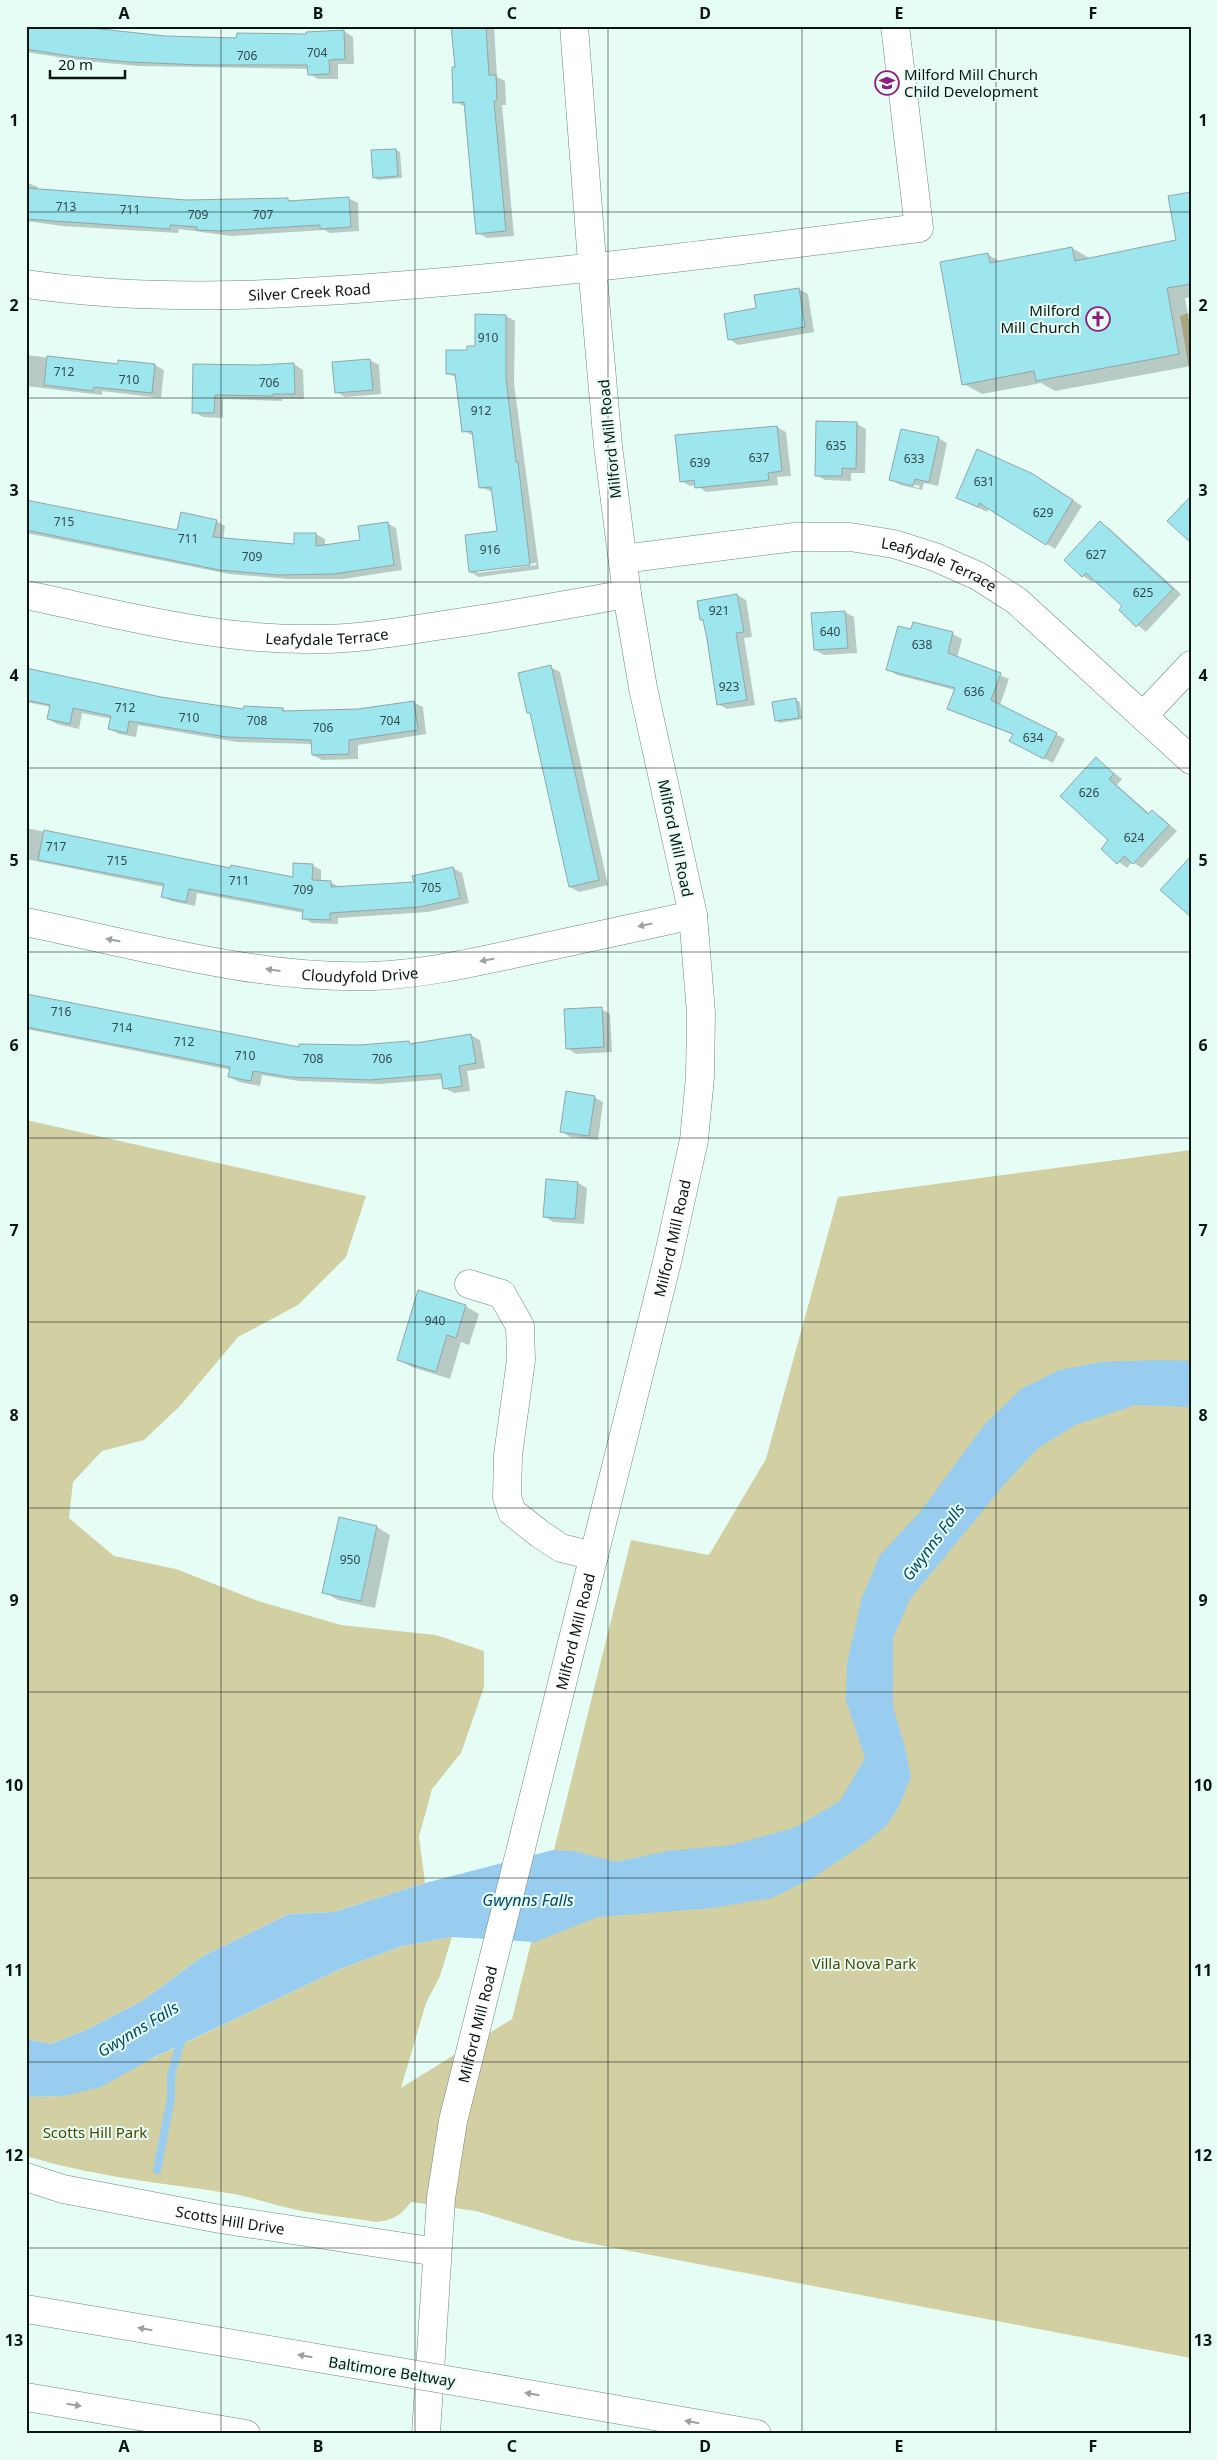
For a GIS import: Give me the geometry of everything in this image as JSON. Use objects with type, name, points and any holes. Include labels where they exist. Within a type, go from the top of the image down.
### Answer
[{"type":"main road","name":"Milford Mill Road","points":[[426,2434],[441,2198],[453,2121],[668,1258],[694,1140],[700,1077],[701,1013],[693,915],[643,688],[627,594],[608,446],[592,268],[574,26]]},
{"type":"main road","name":"Silver Creek Road","points":[[26,284],[131,295],[219,297],[309,294],[592,268],[918,228],[895,26]]},
{"type":"main road","name":"Leafydale Terrace","points":[[623,559],[795,537],[850,537],[894,544],[935,556],[978,576],[1018,601],[1191,760]]},
{"type":"main road","name":"Leafydale Terrace","points":[[26,596],[222,633],[270,638],[318,639],[375,636],[627,594]]},
{"type":"main road","points":[[1144,715],[1191,664]]},
{"type":"main road","name":"Cloudyfold Drive","points":[[26,922],[233,964],[284,972],[374,976],[423,971],[492,959],[693,915]]},
{"type":"main road","points":[[469,1284],[502,1294],[520,1326],[520,1360],[508,1455],[507,1497],[512,1512],[561,1548],[594,1556]]},
{"type":"main road","name":"Scotts Hill Drive","points":[[26,2177],[63,2189],[220,2219],[437,2252]]},
{"type":"main road","name":"Baltimore Beltway","points":[[26,2309],[757,2434]]},
{"type":"main road","points":[[26,2397],[246,2434]]},
{"type":"green space","points":[[1191,312],[1191,380],[1180,316]]},
{"type":"green space","points":[[26,1120],[366,1196],[346,1257],[298,1305],[238,1337],[180,1406],[144,1440],[102,1451],[73,1482],[69,1518],[114,1556],[176,1569],[258,1601],[341,1625],[436,1635],[484,1651],[484,1687],[461,1753],[432,1789],[419,1837],[425,1883],[334,1912],[289,1914],[203,1956],[142,2001],[88,2029],[51,2044],[26,2039]]},
{"type":"green space","name":"Villa Nova Park","points":[[1191,1150],[1191,2358],[572,2240],[476,2211],[411,2202],[397,2216],[377,2222],[304,2211],[228,2193],[101,2174],[26,2156],[26,2097],[64,2096],[139,2065],[340,1969],[402,1946],[452,1937],[440,1976],[426,2003],[401,2088],[512,2019],[631,1540],[709,1555],[766,1459],[838,1197]]},
{"type":"water","name":"Gwynns Falls","points":[[1191,1361],[1191,1407],[1136,1405],[1075,1425],[1037,1449],[1003,1486],[910,1599],[893,1638],[893,1707],[905,1747],[911,1777],[899,1806],[887,1825],[865,1843],[814,1877],[772,1898],[712,1908],[598,1917],[535,1942],[452,1937],[402,1946],[340,1969],[155,2057],[101,2087],[64,2096],[26,2097],[26,2039],[51,2044],[88,2029],[142,2001],[203,1956],[289,1914],[334,1912],[425,1883],[553,1850],[574,1851],[616,1862],[667,1851],[732,1845],[796,1827],[840,1801],[865,1758],[846,1700],[847,1663],[862,1597],[880,1555],[920,1512],[985,1424],[1021,1389],[1059,1370],[1101,1362]]},
{"type":"building","points":[[26,26],[73,26],[165,36],[236,38],[237,33],[306,34],[306,32],[344,30],[345,59],[329,60],[330,74],[308,75],[307,65],[202,65],[129,62],[75,57],[26,49]]},
{"type":"building","points":[[451,26],[486,26],[489,75],[496,75],[497,100],[494,101],[506,231],[476,234],[464,102],[453,103],[452,67],[455,67]]},
{"type":"building","points":[[396,149],[398,176],[373,178],[371,150]]},
{"type":"building","points":[[26,188],[186,200],[288,198],[288,201],[349,197],[351,227],[320,229],[320,225],[221,231],[197,230],[197,227],[170,225],[170,229],[26,219]]},
{"type":"building","name":"Milford Mill Church","points":[[1191,192],[1191,284],[1167,288],[1179,354],[1036,381],[1034,371],[962,385],[940,262],[988,253],[990,263],[1072,247],[1075,261],[1176,240],[1168,196]]},
{"type":"building","points":[[799,288],[805,327],[728,340],[724,314],[756,308],[754,295]]},
{"type":"building","points":[[475,314],[506,315],[506,378],[530,565],[469,572],[465,535],[497,531],[491,487],[479,488],[472,431],[462,432],[455,374],[446,374],[446,350],[467,350],[467,346],[475,346]]},
{"type":"building","points":[[47,356],[118,364],[118,360],[155,364],[152,393],[94,387],[93,391],[44,385]]},
{"type":"building","points":[[370,359],[373,390],[335,393],[332,362]]},
{"type":"building","points":[[294,363],[295,394],[273,394],[273,396],[215,395],[214,413],[192,413],[193,364],[258,365]]},
{"type":"building","points":[[816,421],[857,422],[856,469],[842,468],[842,476],[815,476]]},
{"type":"building","points":[[777,426],[782,471],[768,473],[769,480],[695,488],[694,480],[680,482],[675,435]]},
{"type":"building","points":[[901,429],[939,437],[929,482],[915,479],[913,486],[889,480]]},
{"type":"building","points":[[977,449],[1031,473],[1073,500],[1046,545],[979,503],[978,507],[956,498]]},
{"type":"building","points":[[1191,496],[1191,543],[1167,521]]},
{"type":"building","points":[[26,500],[177,530],[181,512],[217,520],[213,537],[294,544],[294,533],[316,533],[316,546],[360,540],[358,526],[388,522],[394,565],[334,574],[278,575],[219,570],[26,530]]},
{"type":"building","points":[[1100,521],[1173,589],[1136,627],[1119,610],[1122,606],[1086,573],[1082,577],[1064,560]]},
{"type":"building","points":[[737,594],[744,632],[736,633],[747,700],[717,705],[707,639],[703,620],[700,620],[697,601]]},
{"type":"building","points":[[845,611],[848,648],[814,650],[811,613]]},
{"type":"building","points":[[913,622],[953,632],[948,653],[1001,673],[991,700],[1057,733],[1044,759],[1009,741],[1013,734],[947,709],[955,688],[886,670],[898,626],[911,629]]},
{"type":"building","points":[[551,665],[599,880],[569,887],[530,713],[527,713],[518,673]]},
{"type":"building","points":[[26,668],[161,697],[243,709],[244,706],[283,708],[283,711],[358,709],[414,701],[418,730],[349,740],[349,754],[312,755],[311,740],[226,737],[129,721],[127,733],[108,729],[111,716],[73,708],[70,724],[47,719],[50,705],[26,700]]},
{"type":"building","points":[[796,698],[799,718],[775,721],[772,702]]},
{"type":"building","points":[[1096,757],[1114,774],[1109,779],[1148,814],[1152,810],[1169,825],[1133,864],[1124,856],[1117,864],[1101,849],[1108,840],[1060,796]]},
{"type":"building","points":[[44,830],[230,868],[231,865],[293,877],[293,863],[313,864],[312,880],[331,881],[331,887],[414,882],[412,876],[453,867],[460,898],[419,907],[330,913],[330,920],[302,919],[303,910],[189,889],[186,902],[161,897],[164,884],[38,860]]},
{"type":"building","points":[[1191,856],[1191,917],[1160,890]]},
{"type":"building","points":[[26,994],[299,1047],[299,1044],[360,1045],[409,1041],[410,1044],[471,1034],[476,1063],[459,1066],[462,1086],[443,1089],[441,1074],[370,1080],[289,1077],[253,1071],[251,1081],[228,1077],[230,1067],[26,1027]]},
{"type":"building","points":[[602,1007],[604,1047],[566,1049],[564,1009]]},
{"type":"building","points":[[566,1091],[595,1096],[589,1136],[560,1132]]},
{"type":"building","points":[[546,1179],[578,1182],[575,1219],[543,1217]]},
{"type":"building","points":[[418,1290],[466,1305],[456,1338],[447,1335],[436,1372],[397,1360]]},
{"type":"building","points":[[339,1517],[377,1526],[361,1601],[322,1593]]},
{"type":"waterway","points":[[157,2170],[171,2098],[171,2075],[182,2038]]},
{"type":"place","name":"Milford Mill Church Child Development","points":[[887,83]]},
{"type":"place","name":"Milford Mill Church","points":[[1098,319]]},
{"type":"park label","name":"Scotts Hill Park","points":[[95,2132]]}]
